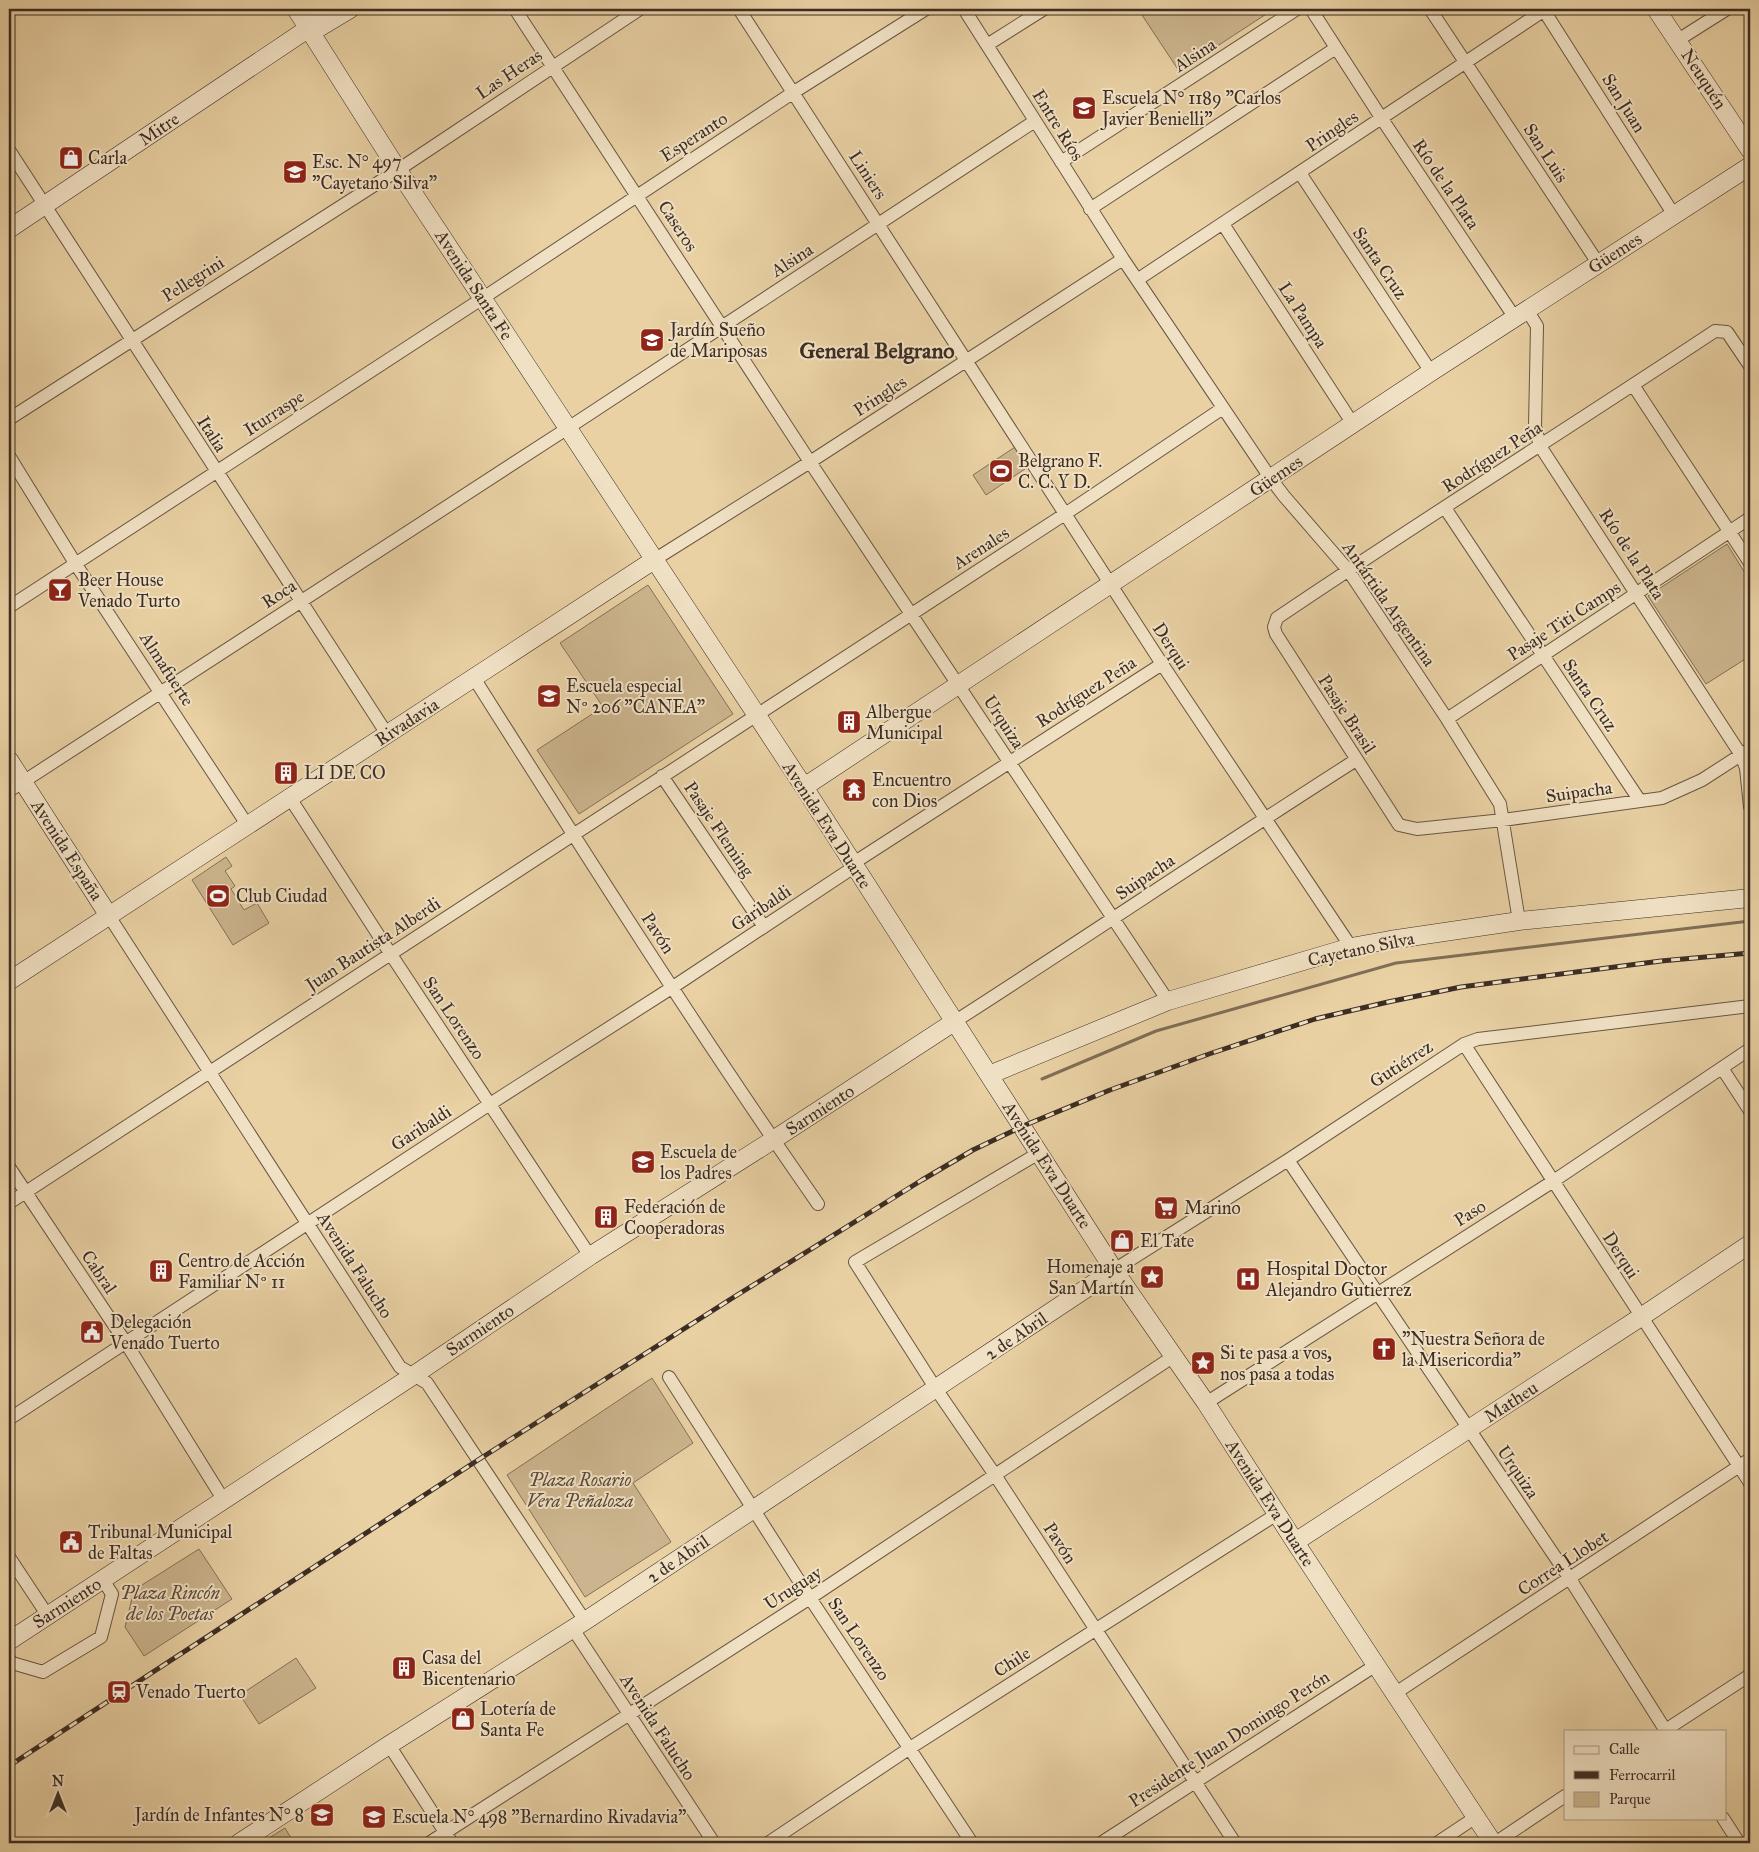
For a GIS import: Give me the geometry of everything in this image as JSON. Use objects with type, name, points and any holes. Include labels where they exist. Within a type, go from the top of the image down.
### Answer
[{"type":"street","name":"Avenida Santa Fe","points":[[296,9],[398,170],[654,560]]},
{"type":"street","points":[[309,28],[319,16],[330,9]]},
{"type":"street","points":[[309,28],[322,27],[350,9]]},
{"type":"street","name":"Caseros","points":[[515,9],[810,462]]},
{"type":"street","name":"Las Heras","points":[[398,170],[640,9]]},
{"type":"street","name":"Liniers","points":[[739,9],[966,362]]},
{"type":"street","name":"Esperanto","points":[[483,298],[794,92],[926,9]]},
{"type":"street","name":"Entre Ríos","points":[[964,9],[1123,259]]},
{"type":"street","points":[[987,45],[1044,9]]},
{"type":"street","name":"Alsina","points":[[1061,162],[1297,9]]},
{"type":"street","name":"Río de la Plata","points":[[1311,9],[1382,119],[1521,314],[1537,326],[1534,426],[1540,446],[1636,594],[1746,752],[1750,806]]},
{"type":"street","name":"San Luis","points":[[1430,9],[1598,264]]},
{"type":"street","name":"Pringles","points":[[1137,280],[1382,119],[1544,9]]},
{"type":"street","name":"San Juan","points":[[1544,9],[1674,215]]},
{"type":"street","name":"Neuquén","points":[[1656,9],[1750,150]]},
{"type":"street","points":[[1678,40],[1727,9]]},
{"type":"street","name":"Mitre","points":[[9,229],[309,28]]},
{"type":"street","points":[[1090,208],[1336,48]]},
{"type":"street","name":"Alsina","points":[[568,428],[1035,121]]},
{"type":"street","name":"Italia","points":[[9,150],[215,472],[387,734]]},
{"type":"street","name":"Güemes","points":[[804,787],[1271,480],[1431,372],[1750,166]]},
{"type":"street","name":"Pellegrini","points":[[9,419],[398,170]]},
{"type":"street","name":"Santa Cruz","points":[[1300,173],[1431,372]]},
{"type":"street","name":"La Pampa","points":[[1223,224],[1353,424]]},
{"type":"street","name":"Pringles","points":[[654,560],[966,362],[1123,259]]},
{"type":"street","name":"Antártida Argentina","points":[[1123,259],[1271,480],[1348,570],[1447,719],[1500,804],[1519,921]]},
{"type":"street","name":"Iturraspe","points":[[9,607],[483,298]]},
{"type":"street","name":"Rodríguez Peña","points":[[1278,618],[1348,570],[1715,331],[1722,330],[1727,332],[1750,366]]},
{"type":"street","name":"Derqui","points":[[966,362],[1264,819],[1351,947]]},
{"type":"street","points":[[1633,385],[1750,562]]},
{"type":"street","name":"Arenales","points":[[756,715],[1065,514],[1223,408]]},
{"type":"street","name":"Roca","points":[[16,786],[568,428]]},
{"type":"street","name":"Almafuerte","points":[[9,456],[75,563],[248,826]]},
{"type":"street","name":"Urquiza","points":[[810,462],[1168,1001]]},
{"type":"street","name":"Santa Cruz","points":[[1444,508],[1640,801]]},
{"type":"street","name":"Pasaje Titi Camps","points":[[1447,719],[1750,518]]},
{"type":"street","name":"Rivadavia","points":[[9,982],[654,560]]},
{"type":"street","name":"Avenida Eva Duarte","points":[[654,560],[804,787],[1114,1270],[1206,1403],[1394,1694],[1494,1843]]},
{"type":"street","name":"Pasaje Brasil","points":[[1278,618],[1274,626],[1276,634],[1399,825]]},
{"type":"street","name":"Rodríguez Peña","points":[[853,865],[1162,664]]},
{"type":"street","name":"Pavón","points":[[474,678],[672,987],[773,1140],[818,1204]]},
{"type":"street","name":"Juan Bautista Alberdi","points":[[9,1203],[756,715]]},
{"type":"street","name":"Suipacha","points":[[1399,825],[1417,829],[1503,820],[1662,798],[1702,780],[1746,752]]},
{"type":"street","name":"Avenida España","points":[[9,760],[16,786],[110,916]]},
{"type":"street","name":"Suipacha","points":[[954,1022],[1356,760]]},
{"type":"street","name":"Pasaje Fleming","points":[[662,776],[764,927]]},
{"type":"street","name":"San Lorenzo","points":[[290,798],[590,1256]]},
{"type":"street","name":"Garibaldi","points":[[9,1419],[764,927],[853,865]]},
{"type":"street","name":"Cayetano Silva","points":[[989,1076],[1168,1001],[1351,947],[1519,921],[1750,898]]},
{"type":"street","name":"Avenida Falucho","points":[[110,916],[400,1366],[427,1382],[579,1625],[629,1716],[714,1843]]},
{"type":"street","name":"Gutiérrez","points":[[1114,1270],[1288,1160],[1464,1044],[1495,1037],[1750,1006]]},
{"type":"street","name":"Sarmiento","points":[[9,1641],[414,1375],[590,1256],[954,1022]]},
{"type":"street","name":"Derqui","points":[[1464,1044],[1750,1484]]},
{"type":"street","name":"Paso","points":[[1206,1403],[1552,1182],[1750,1049]]},
{"type":"street","points":[[1722,1068],[1750,1111]]},
{"type":"street","name":"Pavón","points":[[1039,1153],[855,1262],[936,1389],[995,1475],[1236,1843]]},
{"type":"street","name":"Urquiza","points":[[1288,1160],[1570,1579],[1665,1730]]},
{"type":"street","name":"Cabral","points":[[9,1167],[126,1343],[223,1499]]},
{"type":"street","name":"Matheu","points":[[1295,1542],[1750,1244]]},
{"type":"street","name":"2 de Abril","points":[[239,1843],[389,1745],[579,1625],[1114,1270]]},
{"type":"street","name":"Uruguay","points":[[429,1843],[448,1838],[629,1716],[1174,1356]]},
{"type":"street","name":"San Lorenzo","points":[[669,1377],[810,1598],[972,1843]]},
{"type":"street","name":"Correa Llobet","points":[[1394,1694],[1750,1460]]},
{"type":"street","name":"Chile","points":[[768,1843],[910,1748],[1277,1514]]},
{"type":"street","points":[[9,1557],[48,1616]]},
{"type":"street","points":[[9,1659],[12,1663],[43,1672],[101,1637],[112,1594],[103,1580]]},
{"type":"street","name":"Presidente Juan Domingo Perón","points":[[1101,1843],[1376,1665]]},
{"type":"street","points":[[1665,1730],[1750,1675]]},
{"type":"street","points":[[389,1745],[448,1838]]},
{"type":"street","points":[[1494,1843],[1564,1797]]},
{"type":"street","points":[[1436,1843],[1476,1817]]},
{"type":"street","points":[[1723,1820],[1739,1843]]},
{"type":"green space","points":[[1138,9],[1274,9],[1179,71]]},
{"type":"green space","name":"Belgrano F. C. C. Y D.","points":[[1015,447],[1028,467],[986,495],[973,475]]},
{"type":"green space","points":[[1727,544],[1750,581],[1750,656],[1706,684],[1648,596]]},
{"type":"green space","points":[[648,585],[733,714],[579,814],[537,750],[603,707],[560,643]]},
{"type":"green space","name":"Club Ciudad","points":[[226,857],[232,866],[225,871],[235,886],[231,889],[244,910],[257,903],[269,923],[233,945],[192,880]]},
{"type":"green space","name":"Plaza Rosario Vera Peñaloza","points":[[652,1378],[693,1443],[633,1483],[671,1542],[585,1597],[507,1475]]},
{"type":"green space","name":"Plaza Rincón de los Poetas","points":[[199,1549],[232,1599],[144,1656],[125,1627],[134,1590]]},
{"type":"green space","points":[[296,1658],[316,1688],[259,1724],[240,1695]]},
{"type":"green space","points":[[285,1828],[294,1843],[261,1843]]},
{"type":"waterway","points":[[1042,1079],[1156,1031],[1396,963],[1750,921]]},
{"type":"railway","points":[[9,1766],[478,1460],[734,1297],[922,1180],[973,1150],[1023,1126],[1110,1090],[1209,1054],[1315,1019],[1461,987],[1661,961],[1750,953]]},
{"type":"place","name":"Escuela N° 1189 \"Carlos Javier Benielli\"","points":[[1084,108]]},
{"type":"place","name":"Carla","points":[[71,158]]},
{"type":"place","name":"Esc. N° 497 \"Cayetano Silva\"","points":[[295,172]]},
{"type":"place","name":"Jardín Sueño de Mariposas","points":[[652,340]]},
{"type":"place","name":"Belgrano F. C. C. Y D.","points":[[1001,471]]},
{"type":"place","name":"Beer House Venado Turto","points":[[60,590]]},
{"type":"place","name":"Escuela especial Nº 206 \"CANEA\"","points":[[549,696]]},
{"type":"place","name":"Albergue Municipal","points":[[849,722]]},
{"type":"place","name":"LI DE CO","points":[[286,773]]},
{"type":"place","name":"Encuentro con Dios","points":[[854,790]]},
{"type":"place","name":"Club Ciudad","points":[[218,896]]},
{"type":"place","name":"Escuela de los Padres","points":[[643,1162]]},
{"type":"place","name":"Marino","points":[[1166,1208]]},
{"type":"place","name":"Federación de Cooperadoras","points":[[606,1217]]},
{"type":"place","name":"El Tate","points":[[1122,1241]]},
{"type":"place","name":"Centro de Acción Familiar Nº 11","points":[[161,1271]]},
{"type":"place","name":"Homenaje a San Martín","points":[[1152,1277]]},
{"type":"place","name":"Hospital Doctor Alejandro Gutierrez","points":[[1248,1279]]},
{"type":"place","name":"Delegación Venado Tuerto","points":[[92,1332]]},
{"type":"place","name":"\"Nuestra Señora de la Misericordia\"","points":[[1384,1349]]},
{"type":"place","name":"Si te pasa a vos, nos pasa a todas","points":[[1203,1363]]},
{"type":"place","name":"Tribunal Municipal de Faltas","points":[[71,1542]]},
{"type":"place","name":"Casa del Bicentenario","points":[[404,1668]]},
{"type":"place","name":"Venado Tuerto","points":[[119,1692]]},
{"type":"place","name":"Lotería de Santa Fe","points":[[463,1719]]},
{"type":"place","name":"Jardín de Infantes N° 8","points":[[322,1815]]},
{"type":"place","name":"Escuela N° 498 \"Bernardino Rivadavia\"","points":[[374,1817]]},
{"type":"district","name":"General Belgrano","points":[[877,350]]}]
